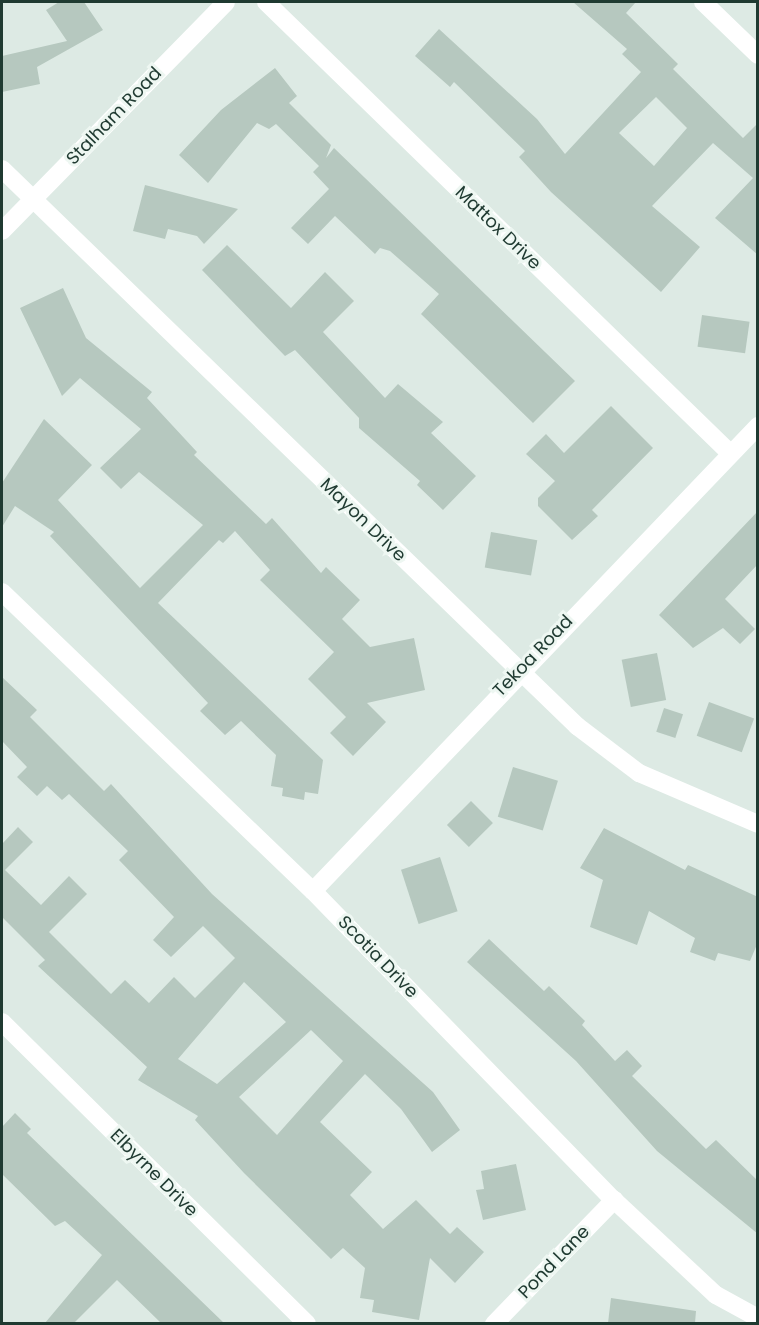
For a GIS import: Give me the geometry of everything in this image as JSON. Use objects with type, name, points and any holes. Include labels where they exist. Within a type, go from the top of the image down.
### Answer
[{"type":"street","name":"Stalham Road","points":[[2,231],[226,2]]},
{"type":"street","name":"Mattox Drive","points":[[266,2],[731,454]]},
{"type":"street","points":[[703,2],[758,55]]},
{"type":"street","name":"Mayon Drive","points":[[2,169],[518,672],[577,726],[639,773],[758,824]]},
{"type":"street","name":"Tekoa Road","points":[[313,891],[518,672],[758,426]]},
{"type":"street","name":"Scotia Drive","points":[[2,592],[313,891],[614,1200],[716,1295],[758,1318]]},
{"type":"street","name":"Elbyrne Drive","points":[[2,1022],[307,1323]]},
{"type":"street","name":"Pond Lane","points":[[494,1323],[614,1200]]},
{"type":"building","points":[[59,2],[84,2],[103,30],[37,67],[40,84],[2,92],[2,56],[67,41],[46,10]]},
{"type":"building","points":[[573,2],[636,2],[626,13],[678,64],[673,69],[743,138],[758,123],[758,255],[715,218],[753,178],[713,143],[652,206],[700,247],[661,292],[551,192],[519,157],[525,151],[454,82],[450,87],[415,56],[439,29],[537,119],[565,154],[641,72],[622,54],[627,49]],"holes":[[[656,97],[687,128],[654,166],[619,133]]]},
{"type":"building","points":[[275,68],[297,96],[289,103],[331,145],[326,158],[334,148],[575,381],[533,423],[421,314],[439,294],[390,251],[380,248],[375,254],[335,216],[308,244],[291,228],[329,189],[313,172],[319,166],[276,124],[269,129],[257,123],[208,183],[179,155],[221,110]]},
{"type":"building","points":[[145,185],[238,209],[204,244],[197,236],[168,229],[165,239],[133,231]]},
{"type":"building","points":[[227,245],[291,308],[325,272],[354,301],[323,332],[385,398],[398,384],[443,422],[431,433],[476,476],[443,510],[417,485],[420,481],[359,428],[359,418],[295,350],[285,356],[202,270]]},
{"type":"building","points":[[63,288],[86,338],[152,392],[147,398],[197,452],[194,455],[266,524],[272,518],[321,573],[326,567],[360,600],[342,619],[370,647],[414,638],[425,690],[367,703],[386,722],[353,756],[330,733],[346,717],[308,679],[334,652],[260,580],[270,570],[235,531],[223,543],[219,540],[158,603],[323,760],[318,794],[305,792],[304,800],[282,796],[283,788],[271,786],[276,755],[241,721],[225,735],[200,711],[208,703],[50,536],[54,532],[15,506],[2,527],[2,483],[44,419],[92,465],[58,500],[140,588],[203,525],[139,472],[121,489],[100,468],[141,429],[80,378],[62,396],[20,308]]},
{"type":"building","points":[[702,315],[750,322],[745,353],[698,347]]},
{"type":"building","points":[[611,406],[653,448],[592,510],[598,516],[572,540],[538,506],[538,498],[555,481],[526,454],[546,434],[564,453]]},
{"type":"building","points":[[758,511],[758,564],[725,599],[755,629],[740,644],[723,628],[693,648],[659,615]]},
{"type":"building","points":[[491,532],[537,540],[531,576],[485,567]]},
{"type":"building","points":[[657,653],[666,700],[631,707],[622,660]]},
{"type":"building","points":[[2,677],[37,710],[30,717],[104,791],[111,784],[212,894],[433,1092],[460,1130],[432,1152],[401,1109],[365,1074],[320,1122],[372,1172],[350,1195],[383,1229],[416,1200],[450,1234],[457,1227],[484,1252],[455,1283],[430,1258],[419,1320],[372,1312],[374,1300],[360,1298],[365,1268],[343,1248],[331,1259],[244,1173],[195,1120],[198,1116],[138,1080],[147,1067],[38,966],[45,960],[2,917],[2,844],[18,827],[33,842],[5,870],[41,905],[69,876],[87,894],[49,932],[111,994],[125,980],[149,1003],[174,977],[195,998],[235,958],[203,926],[171,957],[153,940],[174,917],[119,860],[128,851],[69,794],[62,800],[47,786],[37,796],[17,777],[27,767],[2,741]],"holes":[[[244,982],[286,1022],[217,1084],[178,1059]],[[311,1030],[343,1061],[277,1135],[239,1097]]]},
{"type":"building","points":[[709,702],[754,718],[742,752],[697,736]]},
{"type":"building","points":[[664,708],[683,714],[675,738],[656,732]]},
{"type":"building","points":[[513,767],[558,781],[543,830],[498,817]]},
{"type":"building","points":[[471,801],[493,823],[469,847],[447,825]]},
{"type":"building","points":[[604,828],[685,870],[688,865],[758,897],[758,942],[750,961],[718,953],[715,961],[690,952],[695,938],[649,911],[637,945],[590,927],[603,880],[580,868]]},
{"type":"building","points":[[440,857],[458,911],[419,924],[401,870]]},
{"type":"building","points":[[489,939],[544,991],[549,986],[585,1021],[582,1025],[615,1061],[627,1050],[642,1066],[632,1076],[706,1149],[716,1140],[758,1181],[758,1234],[657,1151],[576,1061],[467,962]]},
{"type":"building","points":[[15,1113],[31,1129],[27,1133],[224,1323],[161,1323],[117,1280],[74,1323],[45,1323],[102,1255],[65,1221],[55,1226],[2,1174],[2,1127]]},
{"type":"building","points":[[516,1164],[526,1210],[483,1220],[476,1190],[484,1189],[481,1171]]},
{"type":"building","points":[[611,1298],[696,1311],[695,1323],[608,1323]]}]
